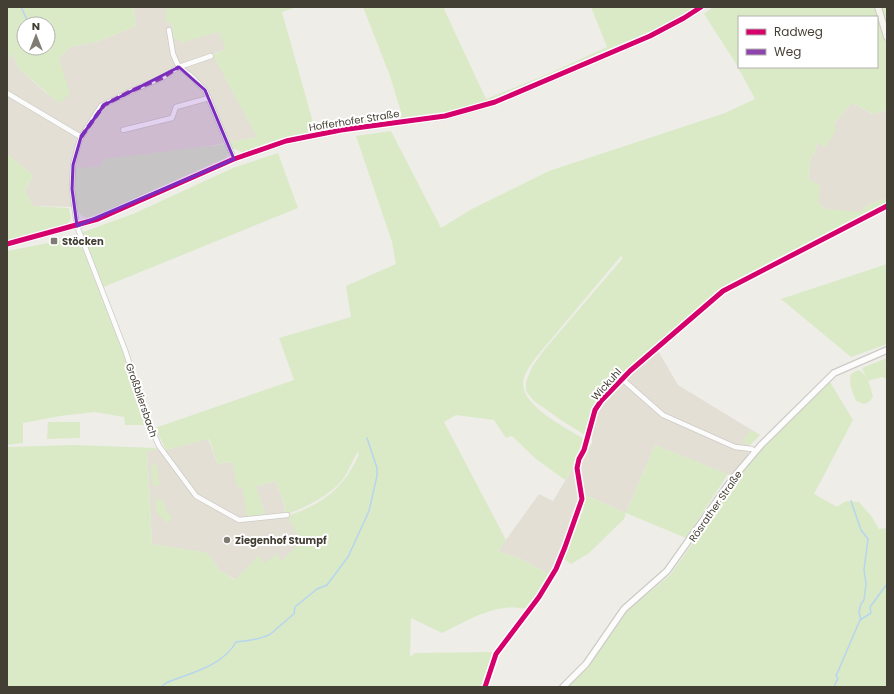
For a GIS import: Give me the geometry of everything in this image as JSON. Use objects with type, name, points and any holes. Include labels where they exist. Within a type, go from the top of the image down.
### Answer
[{"type":"main road","points":[[878,7],[887,36]]},
{"type":"street","name":"Hofferhofer Straße","points":[[7,244],[77,226],[125,208],[234,159],[275,144],[314,135],[445,116],[487,105],[650,36],[680,21],[701,7]]},
{"type":"street","points":[[169,30],[173,54],[179,68],[198,82],[205,90],[234,159]]},
{"type":"street","points":[[77,226],[72,189],[73,165],[81,136],[104,105],[131,90],[162,78],[179,68],[212,56]]},
{"type":"street","points":[[7,93],[81,136]]},
{"type":"street","points":[[124,130],[172,118],[176,107],[208,98]]},
{"type":"street","name":"Wickuhl","points":[[485,687],[496,654],[530,610],[556,569],[581,505],[582,495],[577,468],[595,410],[622,379],[723,291],[887,206]]},
{"type":"street","name":"Großbliersbach","points":[[77,226],[125,350],[159,446],[196,496],[239,520],[287,515]]},
{"type":"street","name":"Rösrather Straße","points":[[563,687],[586,664],[624,609],[667,571],[733,478],[755,452],[834,373],[887,350]]},
{"type":"street","name":"Wickuhl","points":[[622,379],[663,415],[735,447],[752,449],[755,452]]},
{"type":"highlighted area","points":[[179,67],[205,90],[234,159],[77,226],[72,189],[73,165],[81,137],[104,105]]},
{"type":"shaded area","points":[[134,7],[166,7],[166,23],[171,22],[174,39],[218,32],[227,49],[213,54],[257,137],[101,166],[76,189],[76,207],[33,206],[25,191],[33,175],[7,154],[7,57],[13,54],[19,69],[59,102],[59,58],[71,47],[99,41],[136,26]]},
{"type":"shaded area","points":[[852,103],[872,114],[887,110],[887,198],[865,206],[862,213],[826,209],[819,205],[808,180],[811,156],[813,156],[818,143]]},
{"type":"shaded area","points":[[657,349],[678,385],[760,435],[749,446],[748,456],[732,476],[655,445],[626,513],[585,495],[579,469],[580,462],[592,443],[592,425],[597,411],[618,385]]},
{"type":"shaded area","points":[[208,439],[218,464],[232,462],[256,486],[276,481],[289,519],[303,542],[270,571],[258,556],[236,580],[219,570],[208,553],[152,544],[147,450],[166,450]]},
{"type":"shaded area","points":[[575,464],[579,491],[579,503],[550,575],[521,559],[498,551],[539,494],[553,501]]},
{"type":"green space","points":[[7,7],[134,7],[136,26],[99,41],[71,47],[59,58],[70,94],[59,103],[19,69],[13,54],[7,57]]},
{"type":"green space","points":[[166,7],[297,7],[282,12],[314,126],[402,115],[390,76],[363,7],[447,7],[444,9],[486,99],[548,74],[607,47],[591,7],[695,7],[665,26],[486,103],[447,112],[315,132],[242,152],[232,148],[230,142],[257,137],[213,55],[226,49],[218,32],[181,43],[179,39],[174,39],[171,22],[166,23]]},
{"type":"green space","points":[[713,7],[887,7],[887,110],[873,114],[852,103],[834,124],[836,130],[826,147],[818,143],[813,156],[811,156],[808,179],[820,185],[819,205],[826,209],[861,212],[865,206],[887,198],[887,204],[721,289],[622,375],[594,409],[585,435],[534,401],[526,391],[526,382],[532,367],[544,350],[623,258],[621,256],[542,350],[526,373],[523,382],[524,391],[537,408],[556,422],[584,439],[575,464],[565,480],[536,459],[512,436],[506,438],[494,420],[456,415],[444,422],[506,540],[498,551],[521,559],[550,575],[526,609],[515,607],[493,610],[442,633],[411,618],[410,657],[415,653],[494,652],[483,687],[7,687],[7,447],[75,445],[156,448],[158,450],[147,451],[152,544],[208,553],[219,570],[235,580],[259,555],[264,563],[278,554],[281,561],[302,542],[289,520],[290,515],[302,511],[323,500],[340,485],[347,476],[359,454],[358,452],[343,479],[330,491],[304,507],[278,516],[286,509],[276,481],[256,486],[266,516],[249,518],[247,516],[242,487],[237,487],[232,462],[218,464],[209,439],[166,450],[155,428],[294,380],[279,338],[351,317],[346,286],[396,264],[392,242],[356,136],[391,131],[441,228],[470,210],[549,171],[725,113],[755,99],[738,68],[878,68],[878,16],[738,16],[738,68],[704,14]]},
{"type":"green space","points":[[226,144],[228,152],[224,160],[150,194],[87,218],[82,216],[79,211],[76,197],[77,168],[101,166],[103,159]]},
{"type":"green space","points":[[278,153],[298,208],[101,288],[84,241],[83,232],[133,214],[233,168]]},
{"type":"green space","points":[[7,154],[33,175],[25,191],[33,206],[69,208],[71,219],[67,224],[7,240]]},
{"type":"green space","points":[[77,235],[134,380],[148,425],[125,425],[124,417],[95,412],[60,416],[23,423],[23,443],[7,445],[7,251],[48,243],[56,243],[57,241]]},
{"type":"green space","points":[[887,264],[887,344],[851,357],[781,299]]},
{"type":"green space","points":[[887,358],[887,379],[882,377],[868,381],[862,368]]},
{"type":"green space","points":[[858,370],[866,377],[873,397],[869,402],[864,404],[856,401],[850,385],[851,374]]},
{"type":"green space","points":[[830,382],[853,420],[814,494],[837,507],[846,501],[859,502],[872,517],[879,529],[887,528],[887,687],[567,687],[584,671],[629,609],[670,575],[748,465],[767,443]]},
{"type":"green space","points":[[48,422],[80,422],[80,438],[47,439]]},
{"type":"green space","points":[[751,430],[760,435],[749,446],[742,441]]},
{"type":"green space","points":[[655,445],[728,474],[686,538],[626,513]]},
{"type":"green space","points":[[156,463],[160,486],[153,485],[151,470],[153,464]]},
{"type":"green space","points":[[585,495],[626,513],[624,519],[589,553],[571,564],[563,558],[583,510]]},
{"type":"green space","points":[[156,499],[162,499],[167,512],[172,518],[167,524],[155,510]]},
{"type":"waterway","points":[[21,7],[25,16]]},
{"type":"waterway","points":[[161,687],[166,683],[214,663],[223,657],[236,642],[256,639],[270,634],[294,614],[295,607],[317,589],[327,585],[348,557],[369,511],[377,476],[377,468],[367,438]]},
{"type":"waterway","points":[[851,501],[861,530],[868,539],[864,570],[866,584],[864,600],[861,604],[859,612],[861,620]]},
{"type":"waterway","points":[[834,687],[838,678],[836,676],[860,620],[871,613],[870,607],[887,584]]},
{"type":"marked path","points":[[81,137],[104,105],[131,91],[162,78],[179,67]]},
{"type":"cycle path","points":[[7,244],[98,219],[234,159],[286,141],[341,130],[445,116],[495,102],[650,36],[701,7]]},
{"type":"cycle path","points":[[485,687],[496,654],[539,597],[556,569],[565,547],[582,499],[577,468],[579,459],[584,450],[595,410],[601,401],[630,371],[723,291],[887,206]]},
{"type":"place","name":"Stöcken","points":[[54,241]]},
{"type":"place","name":"Ziegenhof Stumpf","points":[[227,540]]}]
